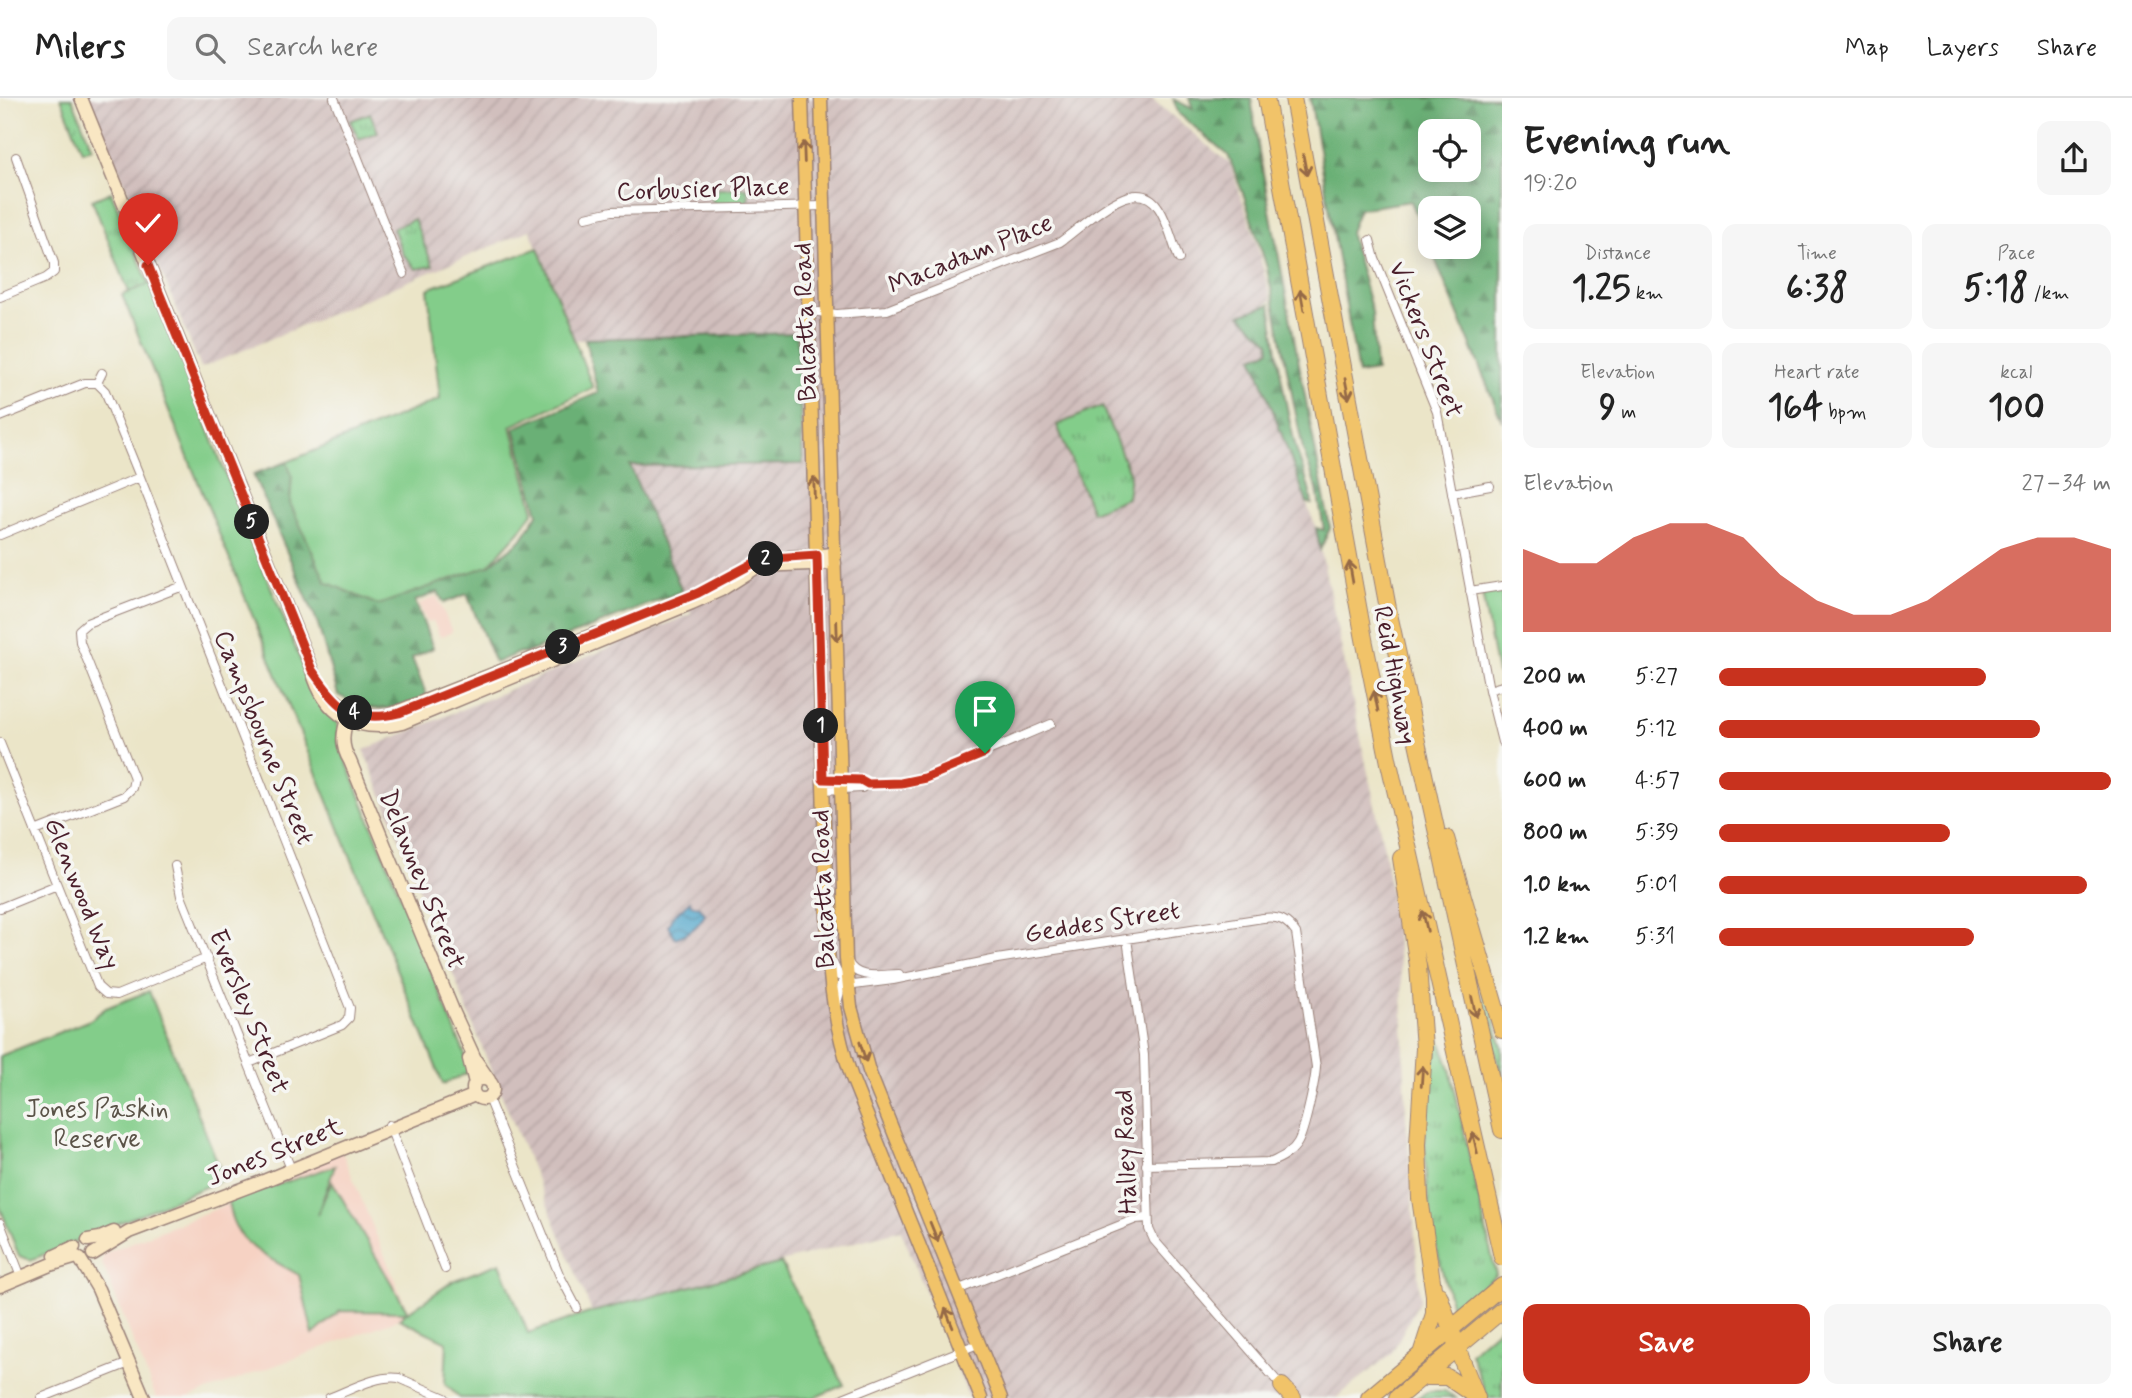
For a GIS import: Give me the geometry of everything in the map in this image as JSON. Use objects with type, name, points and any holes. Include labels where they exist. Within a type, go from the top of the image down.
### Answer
[{"type":"highway","name":"Reid Highway","points":[[1266,98],[1389,763],[1502,1257]]},
{"type":"highway","name":"Reid Highway","points":[[1293,98],[1386,601],[1502,1130]]},
{"type":"highway","points":[[1417,749],[1455,864],[1502,1030]]},
{"type":"highway","points":[[1389,763],[1419,979],[1424,1048],[1418,1144],[1424,1235],[1434,1295],[1434,1314],[1421,1354]]},
{"type":"highway","points":[[1424,1235],[1450,1329],[1477,1398]]},
{"type":"highway","points":[[1369,1398],[1497,1289]]},
{"type":"highway","points":[[1396,1398],[1500,1312]]},
{"type":"highway","points":[[1422,1377],[1447,1377],[1477,1398]]},
{"type":"main road","name":"Balcatta Road","points":[[802,98],[831,989],[836,1021],[852,1078],[981,1398]]},
{"type":"main road","name":"Balcatta Road","points":[[821,98],[846,959],[860,1042],[869,1071],[1001,1398]]},
{"type":"street","points":[[81,98],[322,696],[352,717],[387,726],[402,723],[692,603],[721,590],[758,567],[835,559]]},
{"type":"street","points":[[334,98],[404,274]]},
{"type":"street","points":[[0,298],[54,272],[54,263],[16,157]]},
{"type":"street","name":"Macadam Place","points":[[809,311],[863,313],[902,305],[1060,242],[1110,204],[1136,194],[1154,201],[1160,210],[1179,259]]},
{"type":"street","name":"Corbusier Place","points":[[586,217],[612,211],[823,205]]},
{"type":"street","name":"Vickers Street","points":[[1370,240],[1375,259],[1437,412],[1489,690],[1502,741]]},
{"type":"street","points":[[0,417],[85,383],[97,383],[102,373]]},
{"type":"street","name":"Campsbourne Street","points":[[97,383],[105,391],[350,1008],[349,1018],[342,1025],[249,1063]]},
{"type":"street","points":[[0,535],[140,478]]},
{"type":"street","points":[[1452,494],[1490,486]]},
{"type":"street","points":[[35,831],[124,796],[132,788],[134,778],[80,642],[79,630],[87,622],[183,586]]},
{"type":"street","points":[[1470,591],[1502,586]]},
{"type":"street","points":[[1489,690],[1502,686]]},
{"type":"street","name":"Delawney Street","points":[[352,717],[342,745],[454,1013],[493,1090],[477,1091]]},
{"type":"street","points":[[823,785],[861,780],[868,784],[901,783],[925,778],[1051,724]]},
{"type":"street","name":"Glenwood Way","points":[[0,743],[98,987],[106,994],[117,995],[207,958]]},
{"type":"street","name":"Eversley Street","points":[[176,866],[181,896],[290,1167]]},
{"type":"street","points":[[0,908],[57,885]]},
{"type":"street","name":"Geddes Street","points":[[851,983],[1274,917],[1287,921],[1296,933],[1316,1067],[1298,1142],[1287,1155],[1272,1162],[1146,1165]]},
{"type":"street","name":"Halley Road","points":[[1127,939],[1144,1055],[1147,1218],[1154,1240],[1287,1395]]},
{"type":"street","points":[[828,947],[834,967],[851,983],[838,994],[836,1021]]},
{"type":"street","name":"Delawney Street","points":[[454,1013],[455,1024],[474,1073],[477,1091],[559,1275],[577,1308]]},
{"type":"street","name":"Jones Street","points":[[0,1279],[83,1255],[129,1232],[477,1091]]},
{"type":"street","points":[[389,1126],[445,1269]]},
{"type":"street","name":"Jones Street","points":[[83,1255],[79,1241],[100,1238],[290,1167]]},
{"type":"street","points":[[957,1290],[1136,1219],[1147,1218]]},
{"type":"street","points":[[0,1223],[20,1275]]},
{"type":"street","points":[[83,1255],[144,1398]]},
{"type":"street","name":"Jones Street","points":[[0,1286],[20,1275]]},
{"type":"street","points":[[843,1398],[980,1343]]},
{"type":"street","points":[[40,1398],[129,1363]]},
{"type":"street","points":[[329,1398],[390,1377],[399,1378],[445,1398]]},
{"type":"shaded area","points":[[89,98],[1151,98],[1230,164],[1256,240],[1271,300],[1260,308],[1269,342],[1286,450],[1316,528],[1388,874],[1402,984],[1406,1118],[1420,1300],[1391,1354],[1336,1398],[969,1398],[901,1230],[592,1312],[490,1067],[364,750],[691,614],[629,465],[803,463],[797,333],[575,340],[530,230],[201,368]]},
{"type":"shaded area","points":[[437,596],[452,632],[440,637],[433,621],[427,623],[419,604]]},
{"type":"shaded area","points":[[340,1147],[408,1312],[399,1319],[188,1398],[156,1398],[102,1263],[103,1254],[225,1205]]},
{"type":"green space","points":[[61,98],[72,98],[92,148],[82,151]]},
{"type":"green space","points":[[1189,98],[1251,98],[1330,528],[1320,550],[1316,528],[1324,530],[1317,489],[1303,450],[1267,268],[1228,155],[1179,114],[1173,99],[1193,109]]},
{"type":"green space","points":[[1310,98],[1502,98],[1502,421],[1435,259],[1481,259],[1481,196],[1418,196],[1418,218],[1411,201],[1359,209],[1350,232],[1372,312],[1376,371],[1358,374]]},
{"type":"green space","points":[[370,113],[378,132],[359,139],[350,121]]},
{"type":"green space","points":[[747,188],[749,198],[746,203],[715,204],[711,198],[717,194],[717,189]]},
{"type":"green space","points":[[111,192],[149,284],[129,292],[92,200]]},
{"type":"green space","points":[[414,219],[433,266],[416,269],[403,254],[393,228]]},
{"type":"green space","points":[[538,248],[593,388],[511,426],[534,511],[488,566],[378,605],[326,582],[290,503],[292,475],[287,462],[440,399],[428,289]]},
{"type":"green space","points":[[154,284],[227,478],[316,699],[335,716],[338,741],[471,1070],[443,1084],[122,295]]},
{"type":"green space","points":[[1270,304],[1288,412],[1312,504],[1307,503],[1253,357],[1270,350],[1269,342],[1240,315]]},
{"type":"green space","points":[[797,333],[803,464],[630,466],[682,591],[495,663],[467,594],[444,603],[438,592],[415,601],[433,648],[412,658],[428,699],[382,709],[362,706],[338,695],[317,621],[253,474],[287,462],[292,475],[290,503],[488,566],[521,540],[538,514],[514,428],[598,393],[585,339]]},
{"type":"green space","points":[[1102,406],[1130,475],[1127,498],[1092,512],[1057,425]]},
{"type":"green space","points":[[1502,591],[1502,672],[1497,673],[1482,593]]},
{"type":"green space","points":[[1478,960],[1502,1048],[1502,1080],[1475,962]]},
{"type":"green space","name":"Jones Paskin Reserve","points":[[149,991],[224,1179],[31,1260],[19,1256],[0,1207],[0,1056],[90,1020],[106,1008]]},
{"type":"green space","points":[[1431,1025],[1435,1025],[1450,1069],[1496,1275],[1453,1310],[1435,1241],[1426,1177],[1425,1134]]},
{"type":"green space","points":[[335,1166],[317,1215],[332,1181],[408,1312],[455,1280],[500,1263],[528,1333],[592,1312],[781,1263],[844,1385],[813,1398],[460,1398],[445,1384],[447,1342],[399,1319],[406,1312],[340,1311],[313,1335],[299,1275],[263,1254],[244,1238],[236,1228],[228,1201]]},
{"type":"green space","points":[[1502,1325],[1502,1398],[1488,1398],[1470,1353]]},
{"type":"green space","points":[[1444,1391],[1456,1398],[1417,1398],[1427,1392]]},
{"type":"water","points":[[690,901],[691,905],[700,907],[705,914],[693,929],[675,938],[668,926],[672,917]]},
{"type":"route","points":[[148,265],[312,670],[327,692],[350,711],[378,717],[399,713],[698,593],[754,563],[774,558],[817,555],[823,779],[861,780],[868,784],[901,783],[925,778],[985,753]]}]
